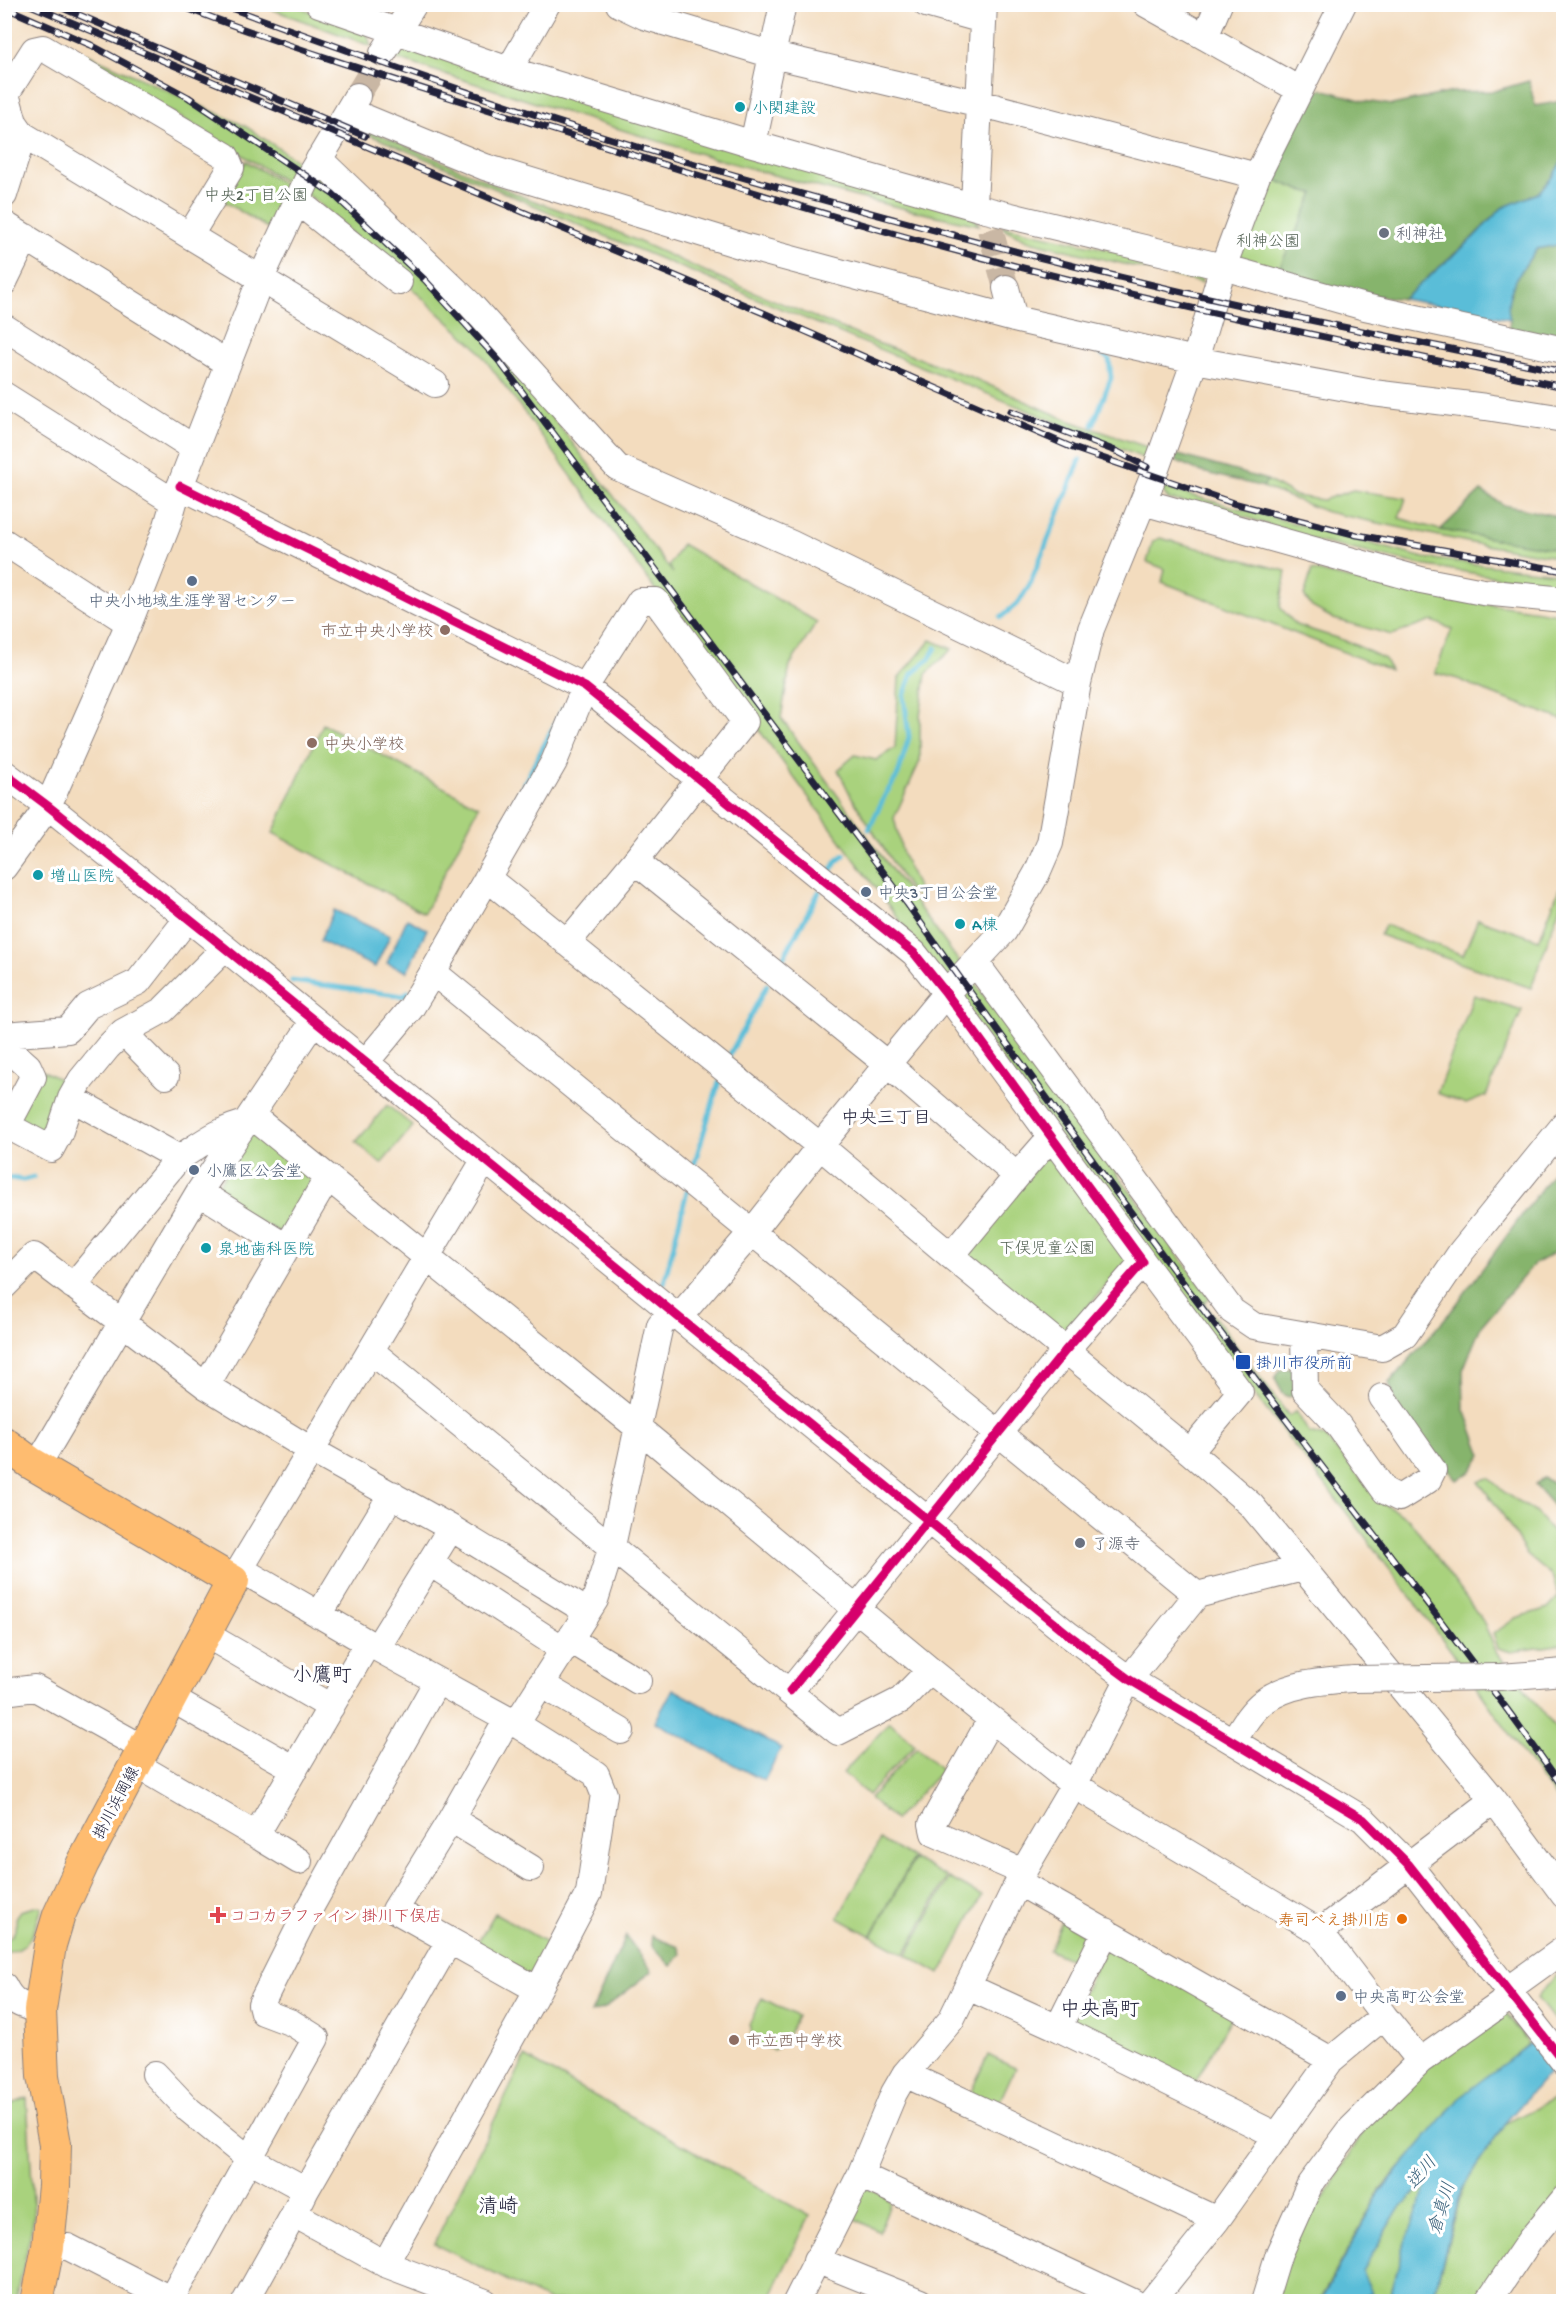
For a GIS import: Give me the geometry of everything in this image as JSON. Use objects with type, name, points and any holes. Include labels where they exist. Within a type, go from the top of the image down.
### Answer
[{"type":"main road","points":[[4,1443],[37,1466],[237,1575]]},
{"type":"main road","name":"掛川浜岡線","points":[[36,2301],[48,2247],[54,2186],[55,2144],[43,2076],[40,2010],[50,1945],[59,1915],[83,1863],[237,1575]]},
{"type":"street","points":[[319,4],[389,43],[509,70],[983,214],[1223,267],[1365,307],[1563,350]]},
{"type":"street","points":[[389,43],[414,4]]},
{"type":"street","points":[[509,70],[547,4]]},
{"type":"street","points":[[619,4],[646,10],[773,55],[989,106],[1257,176]]},
{"type":"street","points":[[753,144],[783,4]]},
{"type":"street","points":[[926,4],[984,12],[989,106],[983,214]]},
{"type":"street","points":[[1146,4],[1300,90]]},
{"type":"street","points":[[1205,38],[1219,4]]},
{"type":"street","points":[[538,1990],[395,1910],[512,1722],[541,1684],[595,1600],[612,1546],[660,1326],[674,1315],[752,1232],[946,993],[1004,931],[1037,873],[1050,843],[1078,683],[1090,629],[1143,502],[1195,360],[1223,267],[1257,176],[1343,4]]},
{"type":"street","points":[[190,235],[231,168],[226,156],[43,48],[34,50],[6,94],[14,122],[23,135],[435,384]]},
{"type":"street","points":[[4,867],[48,806],[129,623],[261,278],[319,159],[353,103],[485,167],[742,246],[1014,319],[1195,360],[1373,393],[1486,406],[1563,419]]},
{"type":"street","points":[[4,195],[23,135]]},
{"type":"street","points":[[319,159],[470,304],[617,467],[792,544],[1078,683]]},
{"type":"street","points":[[297,201],[399,282]]},
{"type":"street","points":[[4,282],[15,230],[227,363]]},
{"type":"street","points":[[1006,288],[1014,319]]},
{"type":"street","points":[[4,327],[195,448]]},
{"type":"street","points":[[4,395],[177,494],[585,687],[914,953],[946,993],[1240,1392],[1190,1452]]},
{"type":"street","points":[[1143,502],[1421,580],[1483,592],[1563,600]]},
{"type":"street","points":[[4,542],[129,623]]},
{"type":"street","points":[[365,1063],[411,1008],[433,972],[554,762],[585,687],[640,601],[656,601],[745,722],[567,943]]},
{"type":"street","points":[[4,773],[188,918],[1022,1598],[1130,1680],[1364,1819],[1409,1865],[1563,2062]]},
{"type":"street","points":[[635,861],[887,1064],[1017,1176]]},
{"type":"street","points":[[487,878],[820,1146],[1251,1505],[1494,1800],[1563,1895]]},
{"type":"street","points":[[4,1035],[68,1030],[88,1006],[138,982],[188,918]]},
{"type":"street","points":[[4,1045],[28,1066],[33,1077],[6,1125],[51,1149],[59,1134],[71,1098],[81,1080],[108,1047],[123,1032],[164,1010],[225,948]]},
{"type":"street","points":[[975,962],[1232,1311],[1254,1326],[1382,1348],[1406,1335],[1461,1252],[1563,1125]]},
{"type":"street","points":[[433,972],[1197,1595]]},
{"type":"street","points":[[37,1466],[120,1322],[199,1192],[250,1120],[314,1021]]},
{"type":"street","points":[[123,1032],[166,1076]]},
{"type":"street","points":[[71,1098],[179,1158]]},
{"type":"street","points":[[73,1286],[179,1158],[214,1136],[250,1120]]},
{"type":"street","points":[[250,1120],[328,1178],[637,1427],[855,1609],[1074,1785],[1320,1932],[1420,2061]]},
{"type":"street","points":[[951,1256],[1051,1137]]},
{"type":"street","points":[[385,2264],[538,1990],[589,1893],[604,1794],[596,1774],[512,1722],[319,1615],[237,1575],[484,1161]]},
{"type":"street","points":[[206,1386],[328,1178]]},
{"type":"street","points":[[199,1192],[287,1248]]},
{"type":"street","points":[[4,1286],[34,1256],[206,1386],[311,1450],[451,1528],[586,1611]]},
{"type":"street","points":[[790,1691],[1065,1351],[1143,1262]]},
{"type":"street","points":[[1304,1335],[1305,1390],[1338,1425],[1385,1491],[1399,1498],[1428,1480],[1433,1470],[1382,1397]]},
{"type":"street","points":[[371,1351],[838,1732],[901,1700],[930,1670]]},
{"type":"street","points":[[319,1615],[392,1494]]},
{"type":"street","points":[[256,1835],[331,1707],[430,1563],[451,1528]]},
{"type":"street","points":[[430,1563],[566,1644],[638,1681]]},
{"type":"street","points":[[796,2301],[860,2175],[894,2093],[905,2074],[951,2020],[1020,1877],[1074,1785],[1130,1680],[1197,1595],[1303,1568]]},
{"type":"street","points":[[205,1634],[331,1707]]},
{"type":"street","points":[[1234,1740],[1262,1703],[1274,1696],[1314,1682],[1354,1679],[1500,1677],[1563,1672]]},
{"type":"street","points":[[48,2247],[68,2247],[174,2300],[316,2038],[292,2023],[263,2012],[261,2004],[300,1926],[437,1681]]},
{"type":"street","points":[[541,1684],[621,1731]]},
{"type":"street","points":[[4,1692],[35,1688],[299,1862]]},
{"type":"street","points":[[170,1698],[295,1769]]},
{"type":"street","points":[[991,1719],[932,1824],[934,1833],[1020,1877],[1106,1931],[1331,2060]]},
{"type":"street","points":[[1320,1932],[1494,1800]]},
{"type":"street","points":[[451,1819],[531,1868]]},
{"type":"street","points":[[1058,2028],[1106,1931]]},
{"type":"street","points":[[245,2301],[449,1941]]},
{"type":"street","points":[[1264,2301],[1279,2253],[1310,2184],[1351,2129],[1420,2061],[1503,2002],[1563,1949]]},
{"type":"street","points":[[4,1986],[14,2002],[40,2010]]},
{"type":"street","points":[[968,1987],[1058,2028],[1278,2136]]},
{"type":"street","points":[[1151,2301],[1217,2220],[1331,2060],[1384,2016]]},
{"type":"street","points":[[155,2074],[189,2110],[249,2159],[306,2190]]},
{"type":"street","points":[[905,2074],[1217,2220]]},
{"type":"street","points":[[860,2175],[1133,2301]]},
{"type":"street","points":[[1488,2301],[1530,2240],[1563,2199]]},
{"type":"street","points":[[294,2214],[385,2264],[485,2301]]},
{"type":"street","points":[[816,2260],[920,2301]]},
{"type":"green space","points":[[260,5],[294,5],[367,33],[371,46]]},
{"type":"green space","points":[[403,42],[972,215],[979,225],[905,209],[758,171],[397,59],[393,54]]},
{"type":"green space","points":[[87,54],[245,126],[333,185],[484,329],[673,573],[669,566],[682,544],[817,622],[790,665],[781,718],[973,981],[1210,1298],[1204,1303],[1289,1416],[1296,1411],[1309,1433],[1325,1437],[1382,1503],[1409,1519],[1483,1621],[1497,1653],[1563,1738],[1563,1807],[1455,1656],[1357,1526],[1166,1281],[476,347],[314,199],[197,127],[76,57]]},
{"type":"green space","points":[[1529,81],[1535,106],[1563,101],[1563,159],[1553,176],[1538,193],[1502,208],[1469,241],[1403,299],[1380,296],[1359,297],[1277,273],[1314,193],[1300,190],[1266,176],[1299,107],[1322,89],[1364,101],[1392,105],[1452,92],[1494,91]]},
{"type":"green space","points":[[353,123],[526,198],[604,226],[713,275],[877,343],[971,377],[1070,421],[1150,448],[1150,461],[598,233],[352,127]]},
{"type":"green space","name":"中央2丁目公園","points":[[246,161],[289,187],[269,229],[222,200]]},
{"type":"green space","name":"利神公園","points":[[1266,176],[1300,190],[1314,193],[1281,276],[1232,263]]},
{"type":"green space","points":[[995,224],[1200,270],[1202,283],[1029,241]]},
{"type":"green space","points":[[1563,244],[1563,263],[1557,276],[1563,276],[1563,350],[1508,333],[1510,319],[1506,307],[1515,281],[1536,249]]},
{"type":"green space","points":[[1175,454],[1267,480],[1263,487],[1202,472],[1176,461]]},
{"type":"green space","points":[[1267,480],[1295,496],[1323,500],[1353,490],[1406,498],[1399,518],[1440,530],[1563,549],[1563,558],[1472,543],[1327,512],[1263,487]]},
{"type":"green space","points":[[1160,487],[1424,558],[1563,574],[1563,587],[1427,566],[1315,541],[1228,511],[1168,499]]},
{"type":"green space","points":[[1481,491],[1504,505],[1552,515],[1563,521],[1563,550],[1440,530]]},
{"type":"green space","points":[[1160,538],[1286,571],[1280,607],[1296,625],[1349,642],[1385,659],[1390,670],[1162,582],[1165,569],[1147,562],[1153,541]]},
{"type":"green space","points":[[1312,570],[1424,595],[1563,615],[1563,720],[1458,679],[1435,673],[1452,629],[1432,621],[1392,635],[1334,619],[1312,607],[1304,596]]},
{"type":"green space","points":[[931,640],[952,649],[926,674],[920,716],[920,761],[894,818],[903,855],[923,901],[909,889],[851,796],[838,770],[855,755],[876,760],[895,748],[899,678]]},
{"type":"green space","points":[[323,724],[479,806],[424,913],[273,833]]},
{"type":"green space","points":[[1559,889],[1563,889],[1563,898],[1531,988],[1380,935],[1385,925],[1463,955],[1478,919],[1539,940]]},
{"type":"green space","points":[[1474,995],[1522,1010],[1486,1096],[1466,1104],[1437,1093]]},
{"type":"green space","points":[[39,1069],[72,1085],[49,1143],[11,1123]]},
{"type":"green space","points":[[387,1105],[413,1126],[381,1164],[356,1142]]},
{"type":"green space","points":[[251,1131],[316,1177],[286,1236],[212,1195]]},
{"type":"green space","name":"下俣児童公園","points":[[1047,1154],[1053,1154],[1130,1258],[1064,1334],[967,1259],[966,1251]]},
{"type":"green space","points":[[1563,1159],[1563,1248],[1534,1264],[1481,1326],[1463,1370],[1464,1407],[1482,1455],[1470,1472],[1457,1480],[1399,1411],[1389,1383],[1453,1309]]},
{"type":"green space","points":[[1295,1368],[1298,1393],[1289,1397],[1283,1394],[1275,1379],[1280,1370]]},
{"type":"green space","points":[[1489,1478],[1504,1492],[1535,1512],[1563,1543],[1563,1644],[1511,1652],[1498,1648],[1493,1634],[1516,1618],[1548,1608],[1559,1596],[1552,1576],[1527,1555],[1503,1515],[1478,1481]]},
{"type":"green space","points":[[1543,1478],[1563,1488],[1563,1517],[1535,1485]]},
{"type":"green space","points":[[890,1722],[915,1745],[868,1795],[843,1773]]},
{"type":"green space","points":[[917,1747],[942,1770],[895,1820],[870,1798]]},
{"type":"green space","points":[[880,1840],[913,1858],[871,1936],[838,1918]]},
{"type":"green space","points":[[914,1859],[947,1877],[905,1954],[872,1936]]},
{"type":"green space","points":[[949,1878],[982,1896],[940,1974],[907,1955]]},
{"type":"green space","points":[[42,1907],[28,1942],[19,1949],[5,1953],[5,1940],[12,1936],[15,1930],[16,1916],[20,1911]]},
{"type":"green space","points":[[495,1913],[553,1946],[535,1982],[477,1944]]},
{"type":"green space","points":[[1062,1921],[1092,1939],[1080,1964],[1049,1950]]},
{"type":"green space","points":[[626,1936],[652,1971],[605,2008],[591,2013]]},
{"type":"green space","points":[[651,1936],[679,1947],[681,1954],[671,1966],[652,1946]]},
{"type":"green space","points":[[1106,1946],[1234,2013],[1193,2086],[1070,2021]]},
{"type":"green space","points":[[1563,1967],[1563,2015],[1555,2021],[1537,1998]]},
{"type":"green space","points":[[762,1998],[797,2016],[785,2043],[773,2050],[754,2043],[749,2024]]},
{"type":"green space","points":[[1504,2010],[1528,2043],[1460,2101],[1381,2189],[1319,2301],[1264,2302],[1279,2253],[1326,2195],[1364,2130],[1420,2069]]},
{"type":"green space","points":[[988,2055],[1015,2068],[996,2109],[969,2096]]},
{"type":"green space","points":[[525,2057],[810,2216],[768,2301],[549,2301],[434,2244]]},
{"type":"green space","points":[[1562,2095],[1564,2097],[1563,2211],[1502,2301],[1432,2302],[1463,2188],[1504,2124]]},
{"type":"green space","points":[[27,2098],[34,2217],[16,2301],[5,2301],[5,2107]]},
{"type":"green space","points":[[1431,2178],[1403,2249],[1389,2301],[1343,2302],[1400,2208]]},
{"type":"green space","points":[[863,2186],[885,2196],[890,2203],[879,2232],[847,2214]]},
{"type":"water","points":[[1563,159],[1563,244],[1536,249],[1511,291],[1508,309],[1510,319],[1403,299],[1469,242],[1502,208],[1538,193],[1553,176]]},
{"type":"water","points":[[334,910],[390,936],[375,967],[320,941]]},
{"type":"water","points":[[407,919],[427,929],[407,972],[387,963]]},
{"type":"water","points":[[673,1689],[781,1748],[764,1781],[655,1722]]},
{"type":"water","points":[[1535,2040],[1554,2067],[1504,2124],[1461,2191],[1432,2301],[1389,2301],[1403,2249],[1430,2179],[1400,2208],[1362,2271],[1372,2293],[1343,2301],[1320,2302],[1380,2192],[1461,2096]]},
{"type":"waterway","points":[[1093,425],[1111,378],[1109,359],[1095,350]]},
{"type":"waterway","points":[[1001,617],[1019,602],[1030,584],[1080,460]]},
{"type":"waterway","points":[[869,829],[885,795],[898,775],[909,737],[904,696],[912,674],[929,659],[936,648]]},
{"type":"waterway","points":[[498,834],[563,709]]},
{"type":"waterway","points":[[831,871],[844,855]]},
{"type":"waterway","points":[[780,964],[819,892]]},
{"type":"waterway","points":[[292,981],[404,996],[408,992]]},
{"type":"waterway","points":[[728,1058],[767,985]]},
{"type":"waterway","points":[[694,1165],[719,1082]]},
{"type":"waterway","points":[[4,1177],[23,1180],[34,1177]]},
{"type":"waterway","points":[[664,1283],[687,1191]]},
{"type":"tunnel","points":[[357,96],[383,53]]},
{"type":"tunnel","points":[[990,229],[1006,288]]},
{"type":"railway","points":[[28,4],[766,314],[1073,448],[1233,503],[1357,535],[1564,571]]},
{"type":"railway","points":[[53,4],[365,136]]},
{"type":"railway","points":[[176,4],[411,85],[744,189],[935,245],[1169,303],[1564,387]]},
{"type":"railway","points":[[220,4],[391,66],[563,124],[847,207],[1186,293],[1564,372]]},
{"type":"railway","points":[[4,7],[91,45],[188,97],[333,194],[425,280],[499,361],[908,905],[1186,1287],[1460,1646],[1564,1789]]},
{"type":"railway","points":[[1011,411],[1118,452],[1147,467]]},
{"type":"cycle path","points":[[180,486],[585,687],[914,953],[946,993],[1143,1262],[1065,1351],[790,1691]]},
{"type":"cycle path","points":[[4,773],[225,948],[1069,1635],[1130,1680],[1363,1819],[1409,1865],[1564,2062]]},
{"type":"place","name":"小関建設","points":[[740,107]]},
{"type":"place","name":"利神社","points":[[1384,233]]},
{"type":"place","name":"中央小地域生涯学習センター","points":[[192,581]]},
{"type":"place","name":"市立中央小学校","points":[[445,630]]},
{"type":"place","name":"中央小学校","points":[[312,743]]},
{"type":"place","name":"増山医院","points":[[38,875]]},
{"type":"place","name":"中央3丁目公会堂","points":[[866,892]]},
{"type":"place","name":"A棟","points":[[960,924]]},
{"type":"place","name":"小鷹区公会堂","points":[[194,1170]]},
{"type":"place","name":"泉地歯科医院","points":[[206,1248]]},
{"type":"place","name":"掛川市役所前","points":[[1243,1362]]},
{"type":"place","name":"了源寺","points":[[1080,1543]]},
{"type":"place","name":"ココカラファイン 掛川下俣店","points":[[218,1915]]},
{"type":"place","name":"寿司べえ掛川店","points":[[1402,1919]]},
{"type":"place","name":"中央高町公会堂","points":[[1341,1996]]},
{"type":"place","name":"市立西中学校","points":[[734,2040]]},
{"type":"district","name":"中央三丁目","points":[[886,1117]]},
{"type":"district","name":"小鷹町","points":[[322,1674]]},
{"type":"district","name":"中央高町","points":[[1100,2008]]},
{"type":"district","name":"清崎","points":[[498,2205]]},
{"type":"water label","name":"逆川","points":[[1421,2172]]},
{"type":"water label","name":"倉真川","points":[[1441,2208]]}]
